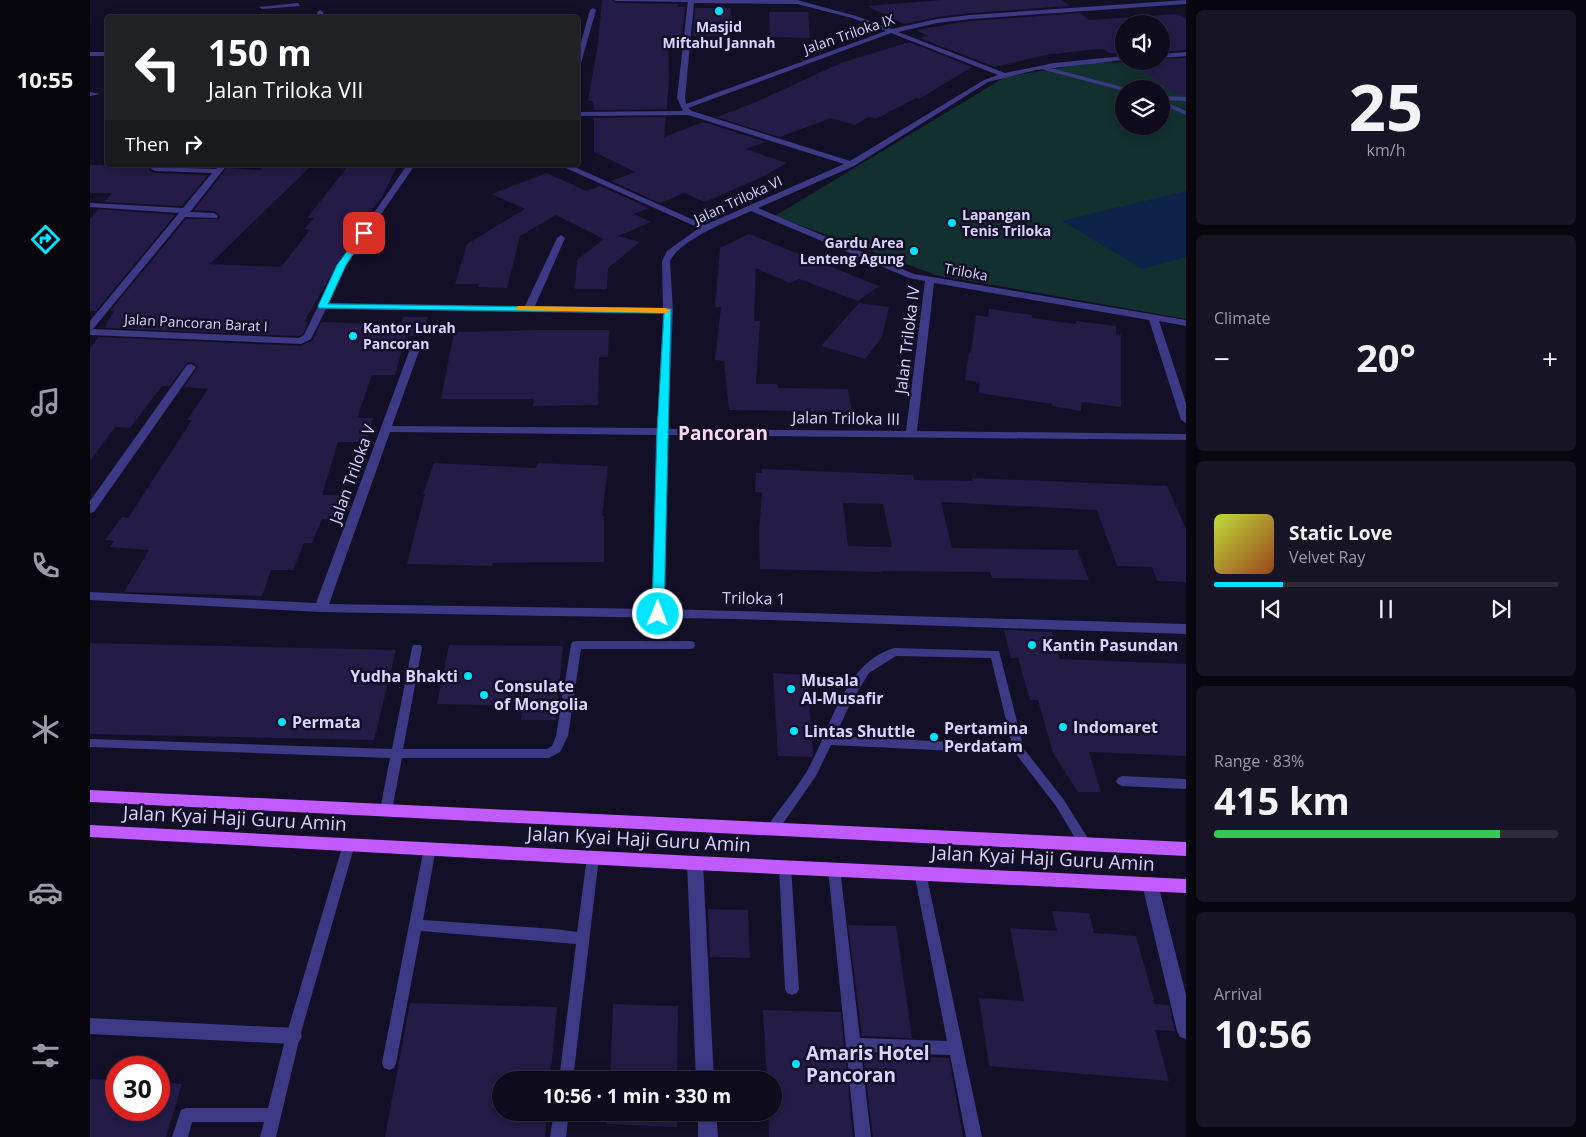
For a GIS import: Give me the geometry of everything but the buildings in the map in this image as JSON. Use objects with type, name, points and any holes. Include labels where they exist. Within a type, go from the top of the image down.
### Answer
[{"type":"main road","name":"Jalan Kyai Haji Guru Amin","points":[[90,796],[388,800],[773,828],[1186,849]]},
{"type":"main road","name":"Jalan Kyai Haji Guru Amin","points":[[90,831],[695,863],[920,872],[1186,886]]},
{"type":"street","points":[[262,0],[262,10],[298,5]]},
{"type":"street","points":[[686,110],[681,98],[691,1],[799,1],[854,17],[1003,74]]},
{"type":"street","name":"Jalan Triloka IX","points":[[580,114],[686,110],[892,31],[952,19],[1124,3],[1186,2]]},
{"type":"street","points":[[580,55],[592,10]]},
{"type":"street","points":[[580,31],[586,31]]},
{"type":"street","points":[[90,54],[105,54]]},
{"type":"street","points":[[1170,55],[1186,54]]},
{"type":"street","name":"Jalan Triloka VI","points":[[658,614],[662,432],[668,311],[666,261],[670,253],[705,228],[851,164],[986,81],[1003,74],[1115,59]]},
{"type":"street","name":"Jalan Triloka IX","points":[[686,110],[851,164]]},
{"type":"street","points":[[410,167],[342,265],[322,306],[668,311]]},
{"type":"street","points":[[568,167],[705,228]]},
{"type":"street","points":[[155,169],[221,168]]},
{"type":"street","points":[[91,332],[184,212],[221,168]]},
{"type":"street","points":[[90,205],[214,216]]},
{"type":"street","name":"Triloka","points":[[752,208],[900,272],[930,280],[1186,323]]},
{"type":"street","points":[[529,308],[561,238]]},
{"type":"street","name":"Jalan Triloka IV","points":[[911,435],[930,280]]},
{"type":"street","name":"Jalan Pancoran Barat I","points":[[91,332],[301,340],[308,337],[322,306]]},
{"type":"street","points":[[1153,317],[1186,420]]},
{"type":"street","name":"Jalan Triloka V","points":[[321,608],[414,351]]},
{"type":"street","points":[[90,509],[191,367]]},
{"type":"street","name":"Jalan Triloka III","points":[[386,429],[1186,437]]},
{"type":"street","name":"Triloka 1","points":[[90,596],[321,608],[737,615],[1186,629]]},
{"type":"street","points":[[695,863],[705,1071]]},
{"type":"street","points":[[1150,884],[1186,1031]]},
{"type":"street","points":[[90,1026],[292,1036]]},
{"type":"street","points":[[707,1121],[708,1137]]},
{"type":"lane","points":[[616,0],[691,1]]},
{"type":"lane","points":[[1043,68],[1115,87]]},
{"type":"lane","points":[[1170,99],[1186,100]]},
{"type":"lane","points":[[1170,106],[1186,113]]},
{"type":"lane","points":[[90,743],[397,754],[553,752],[562,736],[576,645],[690,645]]},
{"type":"lane","points":[[388,800],[417,648]]},
{"type":"lane","points":[[773,828],[812,773],[846,701],[865,670],[885,655],[894,652],[995,654],[1019,750],[1060,803],[1084,844]]},
{"type":"lane","points":[[828,740],[1019,750]]},
{"type":"lane","points":[[1122,781],[1186,784]]},
{"type":"lane","points":[[268,1137],[292,1036],[348,844]]},
{"type":"lane","points":[[389,1063],[430,848]]},
{"type":"lane","points":[[567,1071],[593,857]]},
{"type":"lane","points":[[785,866],[792,989]]},
{"type":"lane","points":[[834,869],[863,1137]]},
{"type":"lane","points":[[920,872],[974,1137]]},
{"type":"lane","points":[[415,924],[584,939]]},
{"type":"lane","points":[[853,1045],[956,1048]]},
{"type":"lane","points":[[180,1137],[186,1115],[273,1115]]},
{"type":"lane","points":[[558,1137],[561,1121]]},
{"type":"green space","points":[[1186,58],[1186,319],[936,275],[775,216],[1005,77],[1088,63],[1115,62],[1115,70],[1170,70],[1170,59]]},
{"type":"water","points":[[1186,191],[1186,257],[1142,269],[1062,221]]},
{"type":"slow traffic","points":[[519,308],[666,311]]},
{"type":"place","name":"Masjid Miftahul Jannah","points":[[719,11]]},
{"type":"place","name":"Lapangan Tenis Triloka","points":[[952,223]]},
{"type":"place","name":"Gardu Area Lenteng Agung","points":[[914,251]]},
{"type":"place","name":"Kantor Lurah Pancoran","points":[[353,336]]},
{"type":"place","name":"Kantin Pasundan","points":[[1032,645]]},
{"type":"place","name":"Yudha Bhakti","points":[[468,676]]},
{"type":"place","name":"Musala Al-Musafir","points":[[791,689]]},
{"type":"place","name":"Consulate of Mongolia","points":[[484,695]]},
{"type":"place","name":"Permata","points":[[282,722]]},
{"type":"place","name":"Indomaret","points":[[1063,727]]},
{"type":"place","name":"Lintas Shuttle","points":[[794,731]]},
{"type":"place","name":"Pertamina Perdatam","points":[[934,737]]},
{"type":"place","name":"Amaris Hotel Pancoran","points":[[796,1064]]},
{"type":"district","name":"Pancoran","points":[[723,433]]},
{"type":"route","points":[[364,233],[342,265],[322,306],[668,311],[662,432],[658,614]]}]
